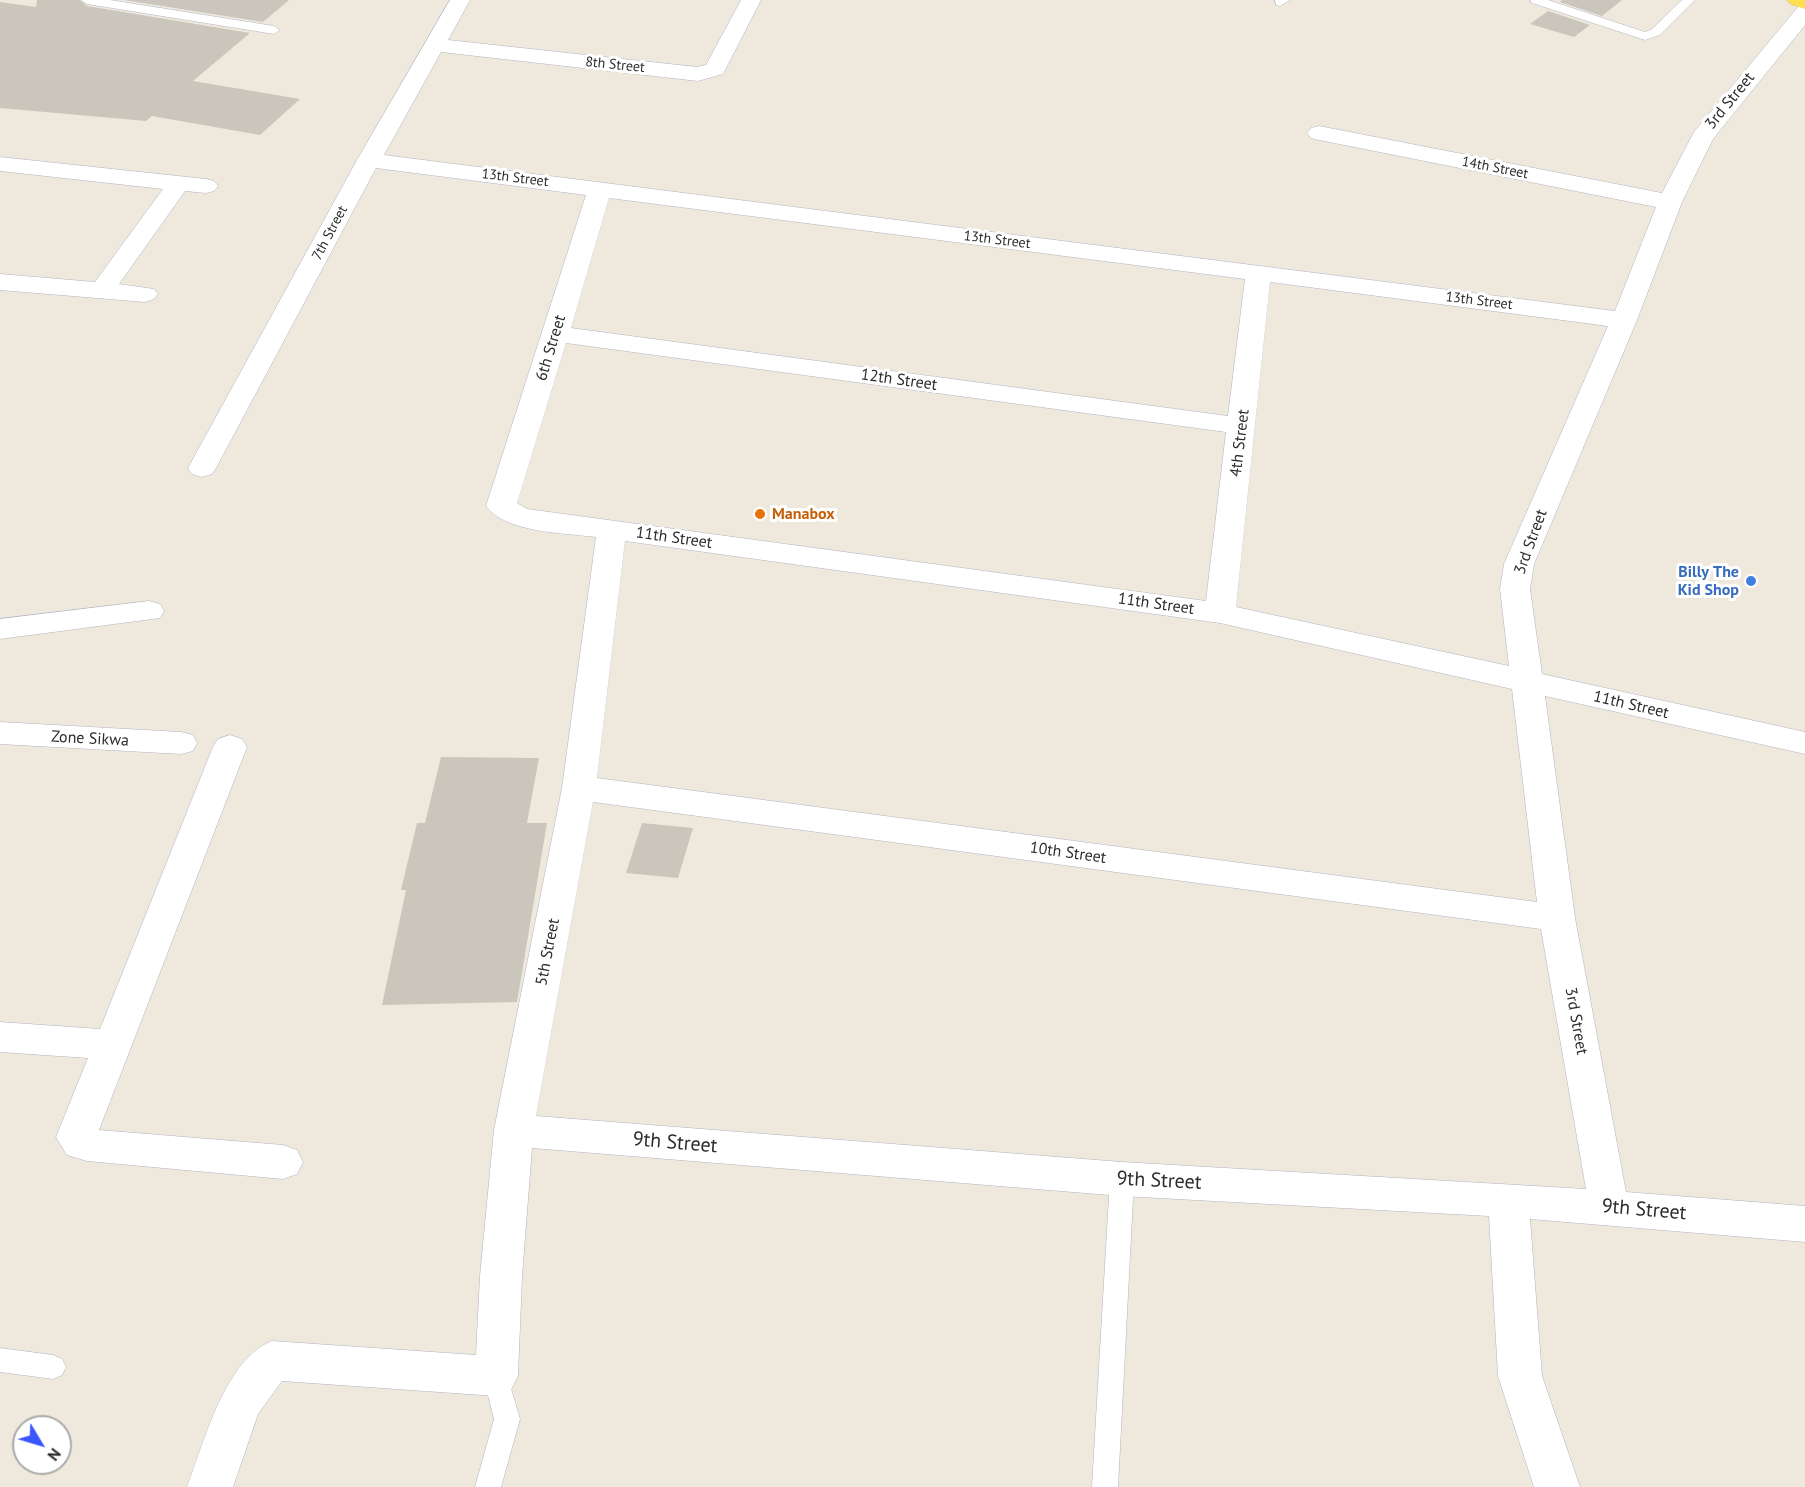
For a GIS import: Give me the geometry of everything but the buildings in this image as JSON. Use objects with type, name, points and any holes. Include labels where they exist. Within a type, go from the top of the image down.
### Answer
[{"type":"main road","points":[[1797,0],[1805,3]]},
{"type":"street","name":"7th Street","points":[[202,468],[369,160],[460,0]]},
{"type":"street","name":"8th Street","points":[[436,45],[698,74],[715,69],[751,0]]},
{"type":"street","name":"3rd Street","points":[[1609,1207],[1557,918],[1515,589],[1519,564],[1624,320],[1670,202],[1702,137],[1805,11]]},
{"type":"street","name":"14th Street","points":[[1319,133],[1670,202]]},
{"type":"street","name":"13th Street","points":[[369,160],[1624,320]]},
{"type":"street","points":[[0,164],[206,186]]},
{"type":"street","points":[[102,290],[178,184]]},
{"type":"street","name":"6th Street","points":[[501,506],[600,189]]},
{"type":"street","name":"4th Street","points":[[1220,613],[1258,273]]},
{"type":"street","points":[[4,288],[102,290],[146,294]]},
{"type":"street","name":"12th Street","points":[[556,334],[1242,426]]},
{"type":"street","name":"11th Street","points":[[501,506],[519,516],[612,530],[1220,613],[1805,743]]},
{"type":"street","name":"5th Street","points":[[496,1376],[501,1276],[514,1130],[579,788],[612,530]]},
{"type":"street","points":[[0,629],[149,611]]},
{"type":"street","name":"Zone Sikwa","points":[[0,733],[181,743]]},
{"type":"street","points":[[230,747],[76,1137],[81,1143],[283,1162]]},
{"type":"street","name":"10th Street","points":[[579,788],[1557,918]]},
{"type":"street","points":[[0,1037],[113,1045]]},
{"type":"street","name":"9th Street","points":[[514,1130],[1122,1179],[1508,1200],[1805,1224]]},
{"type":"street","points":[[1508,1200],[1520,1376],[1557,1487]]},
{"type":"street","points":[[210,1487],[240,1403],[272,1361],[496,1376]]},
{"type":"lane","points":[[87,0],[274,30]]},
{"type":"lane","points":[[1536,0],[1645,36],[1656,32],[1689,0]]},
{"type":"lane","points":[[1105,1487],[1122,1179]]},
{"type":"lane","points":[[0,1360],[53,1366]]},
{"type":"lane","points":[[488,1487],[507,1419],[496,1376]]},
{"type":"place","name":"Manabox","points":[[760,514]]},
{"type":"place","name":"Billy The Kid Shop","points":[[1751,581]]}]
